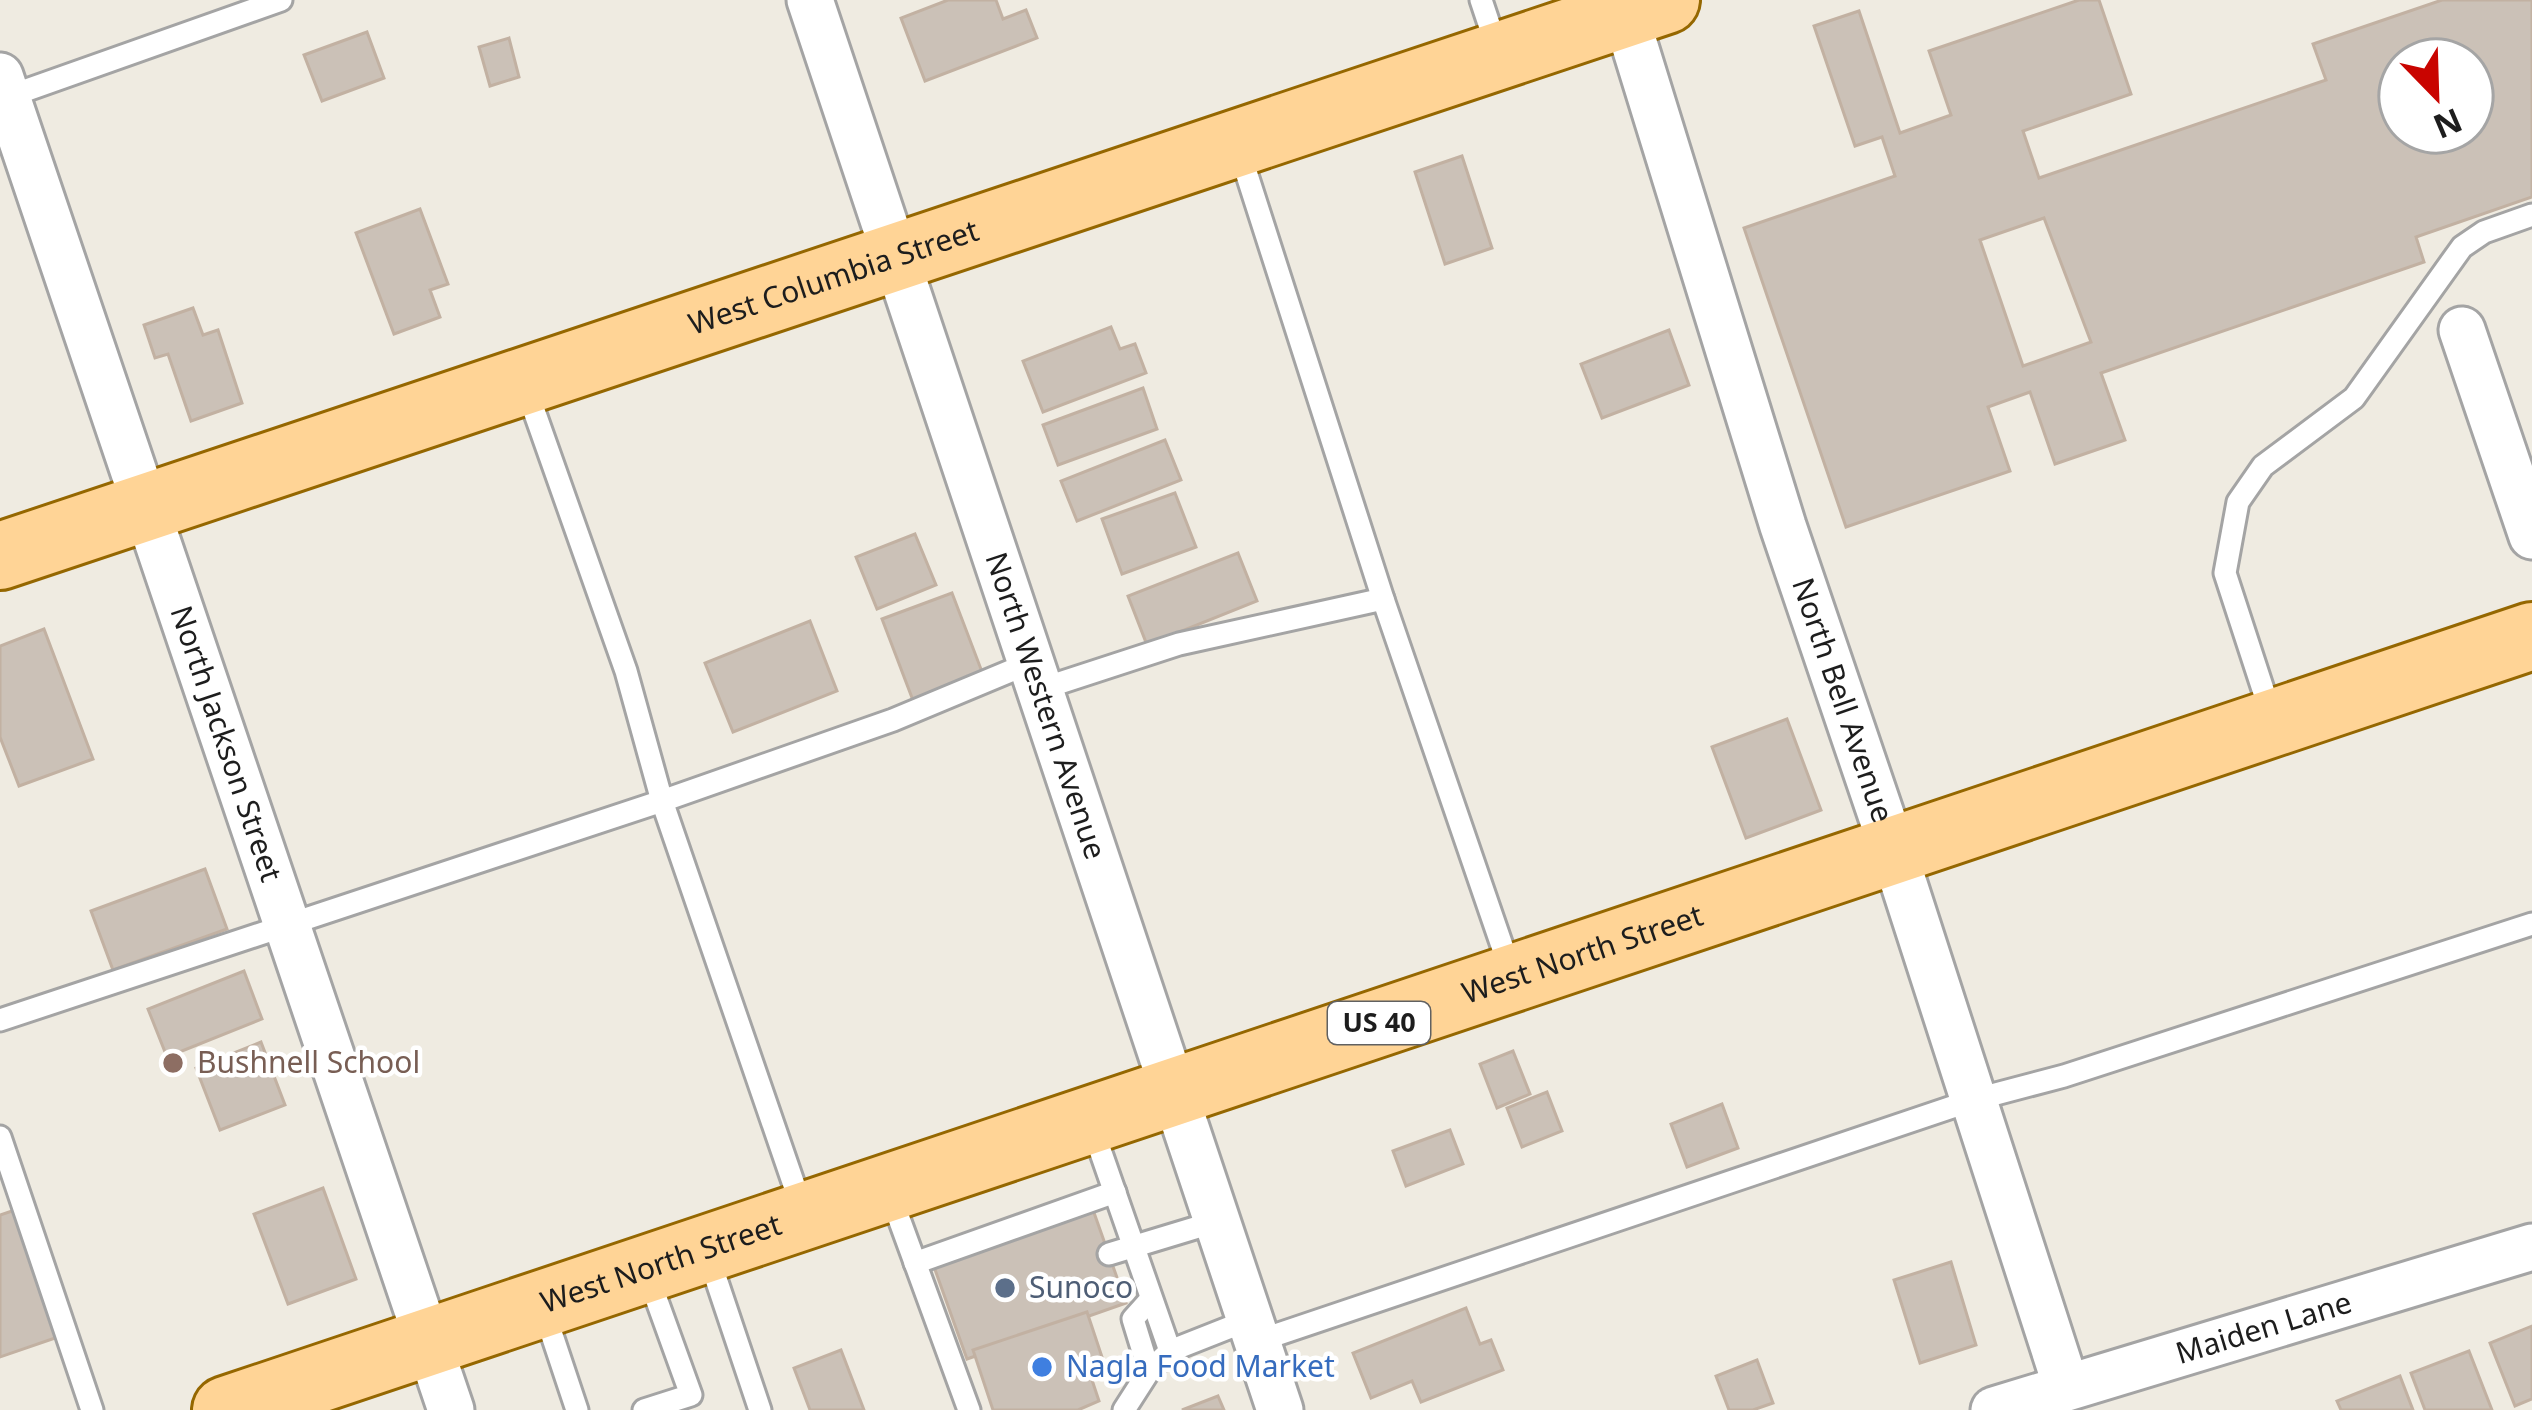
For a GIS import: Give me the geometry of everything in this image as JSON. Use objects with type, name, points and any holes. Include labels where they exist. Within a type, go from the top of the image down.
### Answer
[{"type":"main road","name":"West Columbia Street","points":[[0,556],[1237,144],[1490,28],[1646,7]]},
{"type":"main road","name":"West North Street","points":[[226,1410],[2532,636]]},
{"type":"street","name":"North Western Avenue","points":[[810,0],[1280,1410]]},
{"type":"street","name":"North Bell Avenue","points":[[1646,7],[1783,526],[2066,1386]]},
{"type":"street","name":"North Jackson Street","points":[[4,87],[451,1410]]},
{"type":"street","points":[[2462,330],[2532,536]]},
{"type":"street","name":"Maiden Lane","points":[[1994,1410],[2532,1247]]},
{"type":"lane","points":[[4,87],[281,0]]},
{"type":"lane","points":[[1237,144],[1383,599],[1513,978]]},
{"type":"lane","points":[[2274,722],[2225,573],[2238,502],[2263,466],[2354,398],[2462,247],[2483,232],[2532,214]]},
{"type":"lane","points":[[524,382],[626,671],[662,801],[805,1216]]},
{"type":"lane","points":[[0,1020],[892,720],[1036,676],[1383,599]]},
{"type":"lane","points":[[1124,1410],[1149,1371],[1170,1351],[1254,1330],[2532,924]]},
{"type":"lane","points":[[1090,1120],[1170,1351]]},
{"type":"lane","points":[[2,1152],[92,1410]]},
{"type":"lane","points":[[888,1188],[915,1263],[943,1315],[969,1410]]},
{"type":"lane","points":[[915,1263],[1115,1192]]},
{"type":"lane","points":[[1109,1255],[1218,1221]]},
{"type":"lane","points":[[644,1410],[691,1395],[675,1259]]},
{"type":"lane","points":[[675,1259],[760,1410]]},
{"type":"lane","points":[[1149,1371],[1133,1318],[1150,1300]]},
{"type":"lane","points":[[542,1304],[577,1410]]},
{"type":"building","points":[[948,0],[996,0],[1003,19],[1026,10],[1037,38],[925,81],[901,18]]},
{"type":"building","points":[[2079,0],[2099,0],[2131,94],[2023,131],[2039,178],[2326,80],[2313,44],[2442,0],[2532,0],[2532,197],[2416,237],[2424,262],[2101,373],[2125,440],[2055,464],[2030,392],[1988,407],[2010,471],[1846,527],[1744,228],[1895,176],[1882,137],[1855,146],[1814,26],[1859,11],[1900,133],[1951,115],[1929,51]],"holes":[[[2044,218],[2091,342],[2023,366],[1980,240]]]},
{"type":"building","points":[[367,32],[384,78],[322,101],[304,55]]},
{"type":"building","points":[[509,38],[519,77],[490,86],[479,47]]},
{"type":"building","points":[[1462,156],[1492,248],[1445,264],[1415,172]]},
{"type":"building","points":[[420,209],[448,284],[430,290],[440,317],[394,334],[356,233]]},
{"type":"building","points":[[193,308],[203,335],[218,330],[242,403],[191,421],[168,354],[155,358],[144,325]]},
{"type":"building","points":[[1111,327],[1120,349],[1135,344],[1146,373],[1043,412],[1023,361]]},
{"type":"building","points":[[1669,330],[1689,385],[1602,418],[1581,364]]},
{"type":"building","points":[[1143,388],[1157,429],[1058,465],[1043,425]]},
{"type":"building","points":[[1165,440],[1181,480],[1077,521],[1061,481]]},
{"type":"building","points":[[1175,493],[1196,547],[1122,574],[1102,519]]},
{"type":"building","points":[[915,534],[936,585],[877,609],[856,557]]},
{"type":"building","points":[[1238,553],[1257,601],[1147,645],[1128,596]]},
{"type":"building","points":[[952,593],[984,677],[914,703],[882,619]]},
{"type":"building","points":[[810,621],[837,691],[733,732],[705,663]]},
{"type":"building","points":[[44,629],[93,759],[19,786],[0,737],[0,646]]},
{"type":"building","points":[[1787,719],[1821,810],[1746,838],[1712,747]]},
{"type":"building","points":[[205,869],[227,929],[113,970],[91,911]]},
{"type":"building","points":[[244,971],[262,1019],[167,1057],[148,1009]]},
{"type":"building","points":[[261,1042],[285,1105],[220,1130],[196,1068]]},
{"type":"building","points":[[1513,1051],[1530,1094],[1497,1108],[1480,1064]]},
{"type":"building","points":[[1547,1092],[1562,1131],[1522,1147],[1507,1108]]},
{"type":"building","points":[[1722,1104],[1738,1148],[1687,1167],[1671,1124]]},
{"type":"building","points":[[1450,1130],[1463,1164],[1406,1186],[1393,1151]]},
{"type":"building","points":[[323,1188],[356,1279],[288,1304],[254,1214]]},
{"type":"building","points":[[1092,1207],[1126,1303],[967,1359],[933,1264]]},
{"type":"building","points":[[15,1210],[58,1337],[0,1357],[0,1215]]},
{"type":"building","points":[[1951,1262],[1976,1345],[1920,1363],[1894,1280]]},
{"type":"building","points":[[1466,1308],[1480,1344],[1491,1340],[1503,1370],[1421,1402],[1412,1381],[1371,1398],[1353,1353]]},
{"type":"building","points":[[1087,1312],[1106,1369],[1090,1374],[1099,1401],[1078,1410],[993,1410],[973,1350]]},
{"type":"building","points":[[2532,1326],[2532,1399],[2515,1406],[2490,1343]]},
{"type":"building","points":[[841,1350],[864,1410],[810,1410],[794,1368]]},
{"type":"building","points":[[2469,1351],[2492,1410],[2425,1410],[2411,1373]]},
{"type":"building","points":[[1757,1360],[1773,1403],[1753,1410],[1729,1410],[1716,1376]]},
{"type":"building","points":[[2400,1376],[2413,1410],[2341,1410],[2337,1401]]},
{"type":"building","points":[[1218,1396],[1224,1410],[1182,1410]]},
{"type":"place","name":"Bushnell School","points":[[173,1063]]},
{"type":"place","name":"Sunoco","points":[[1005,1288]]},
{"type":"place","name":"Nagla Food Market","points":[[1042,1367]]}]
